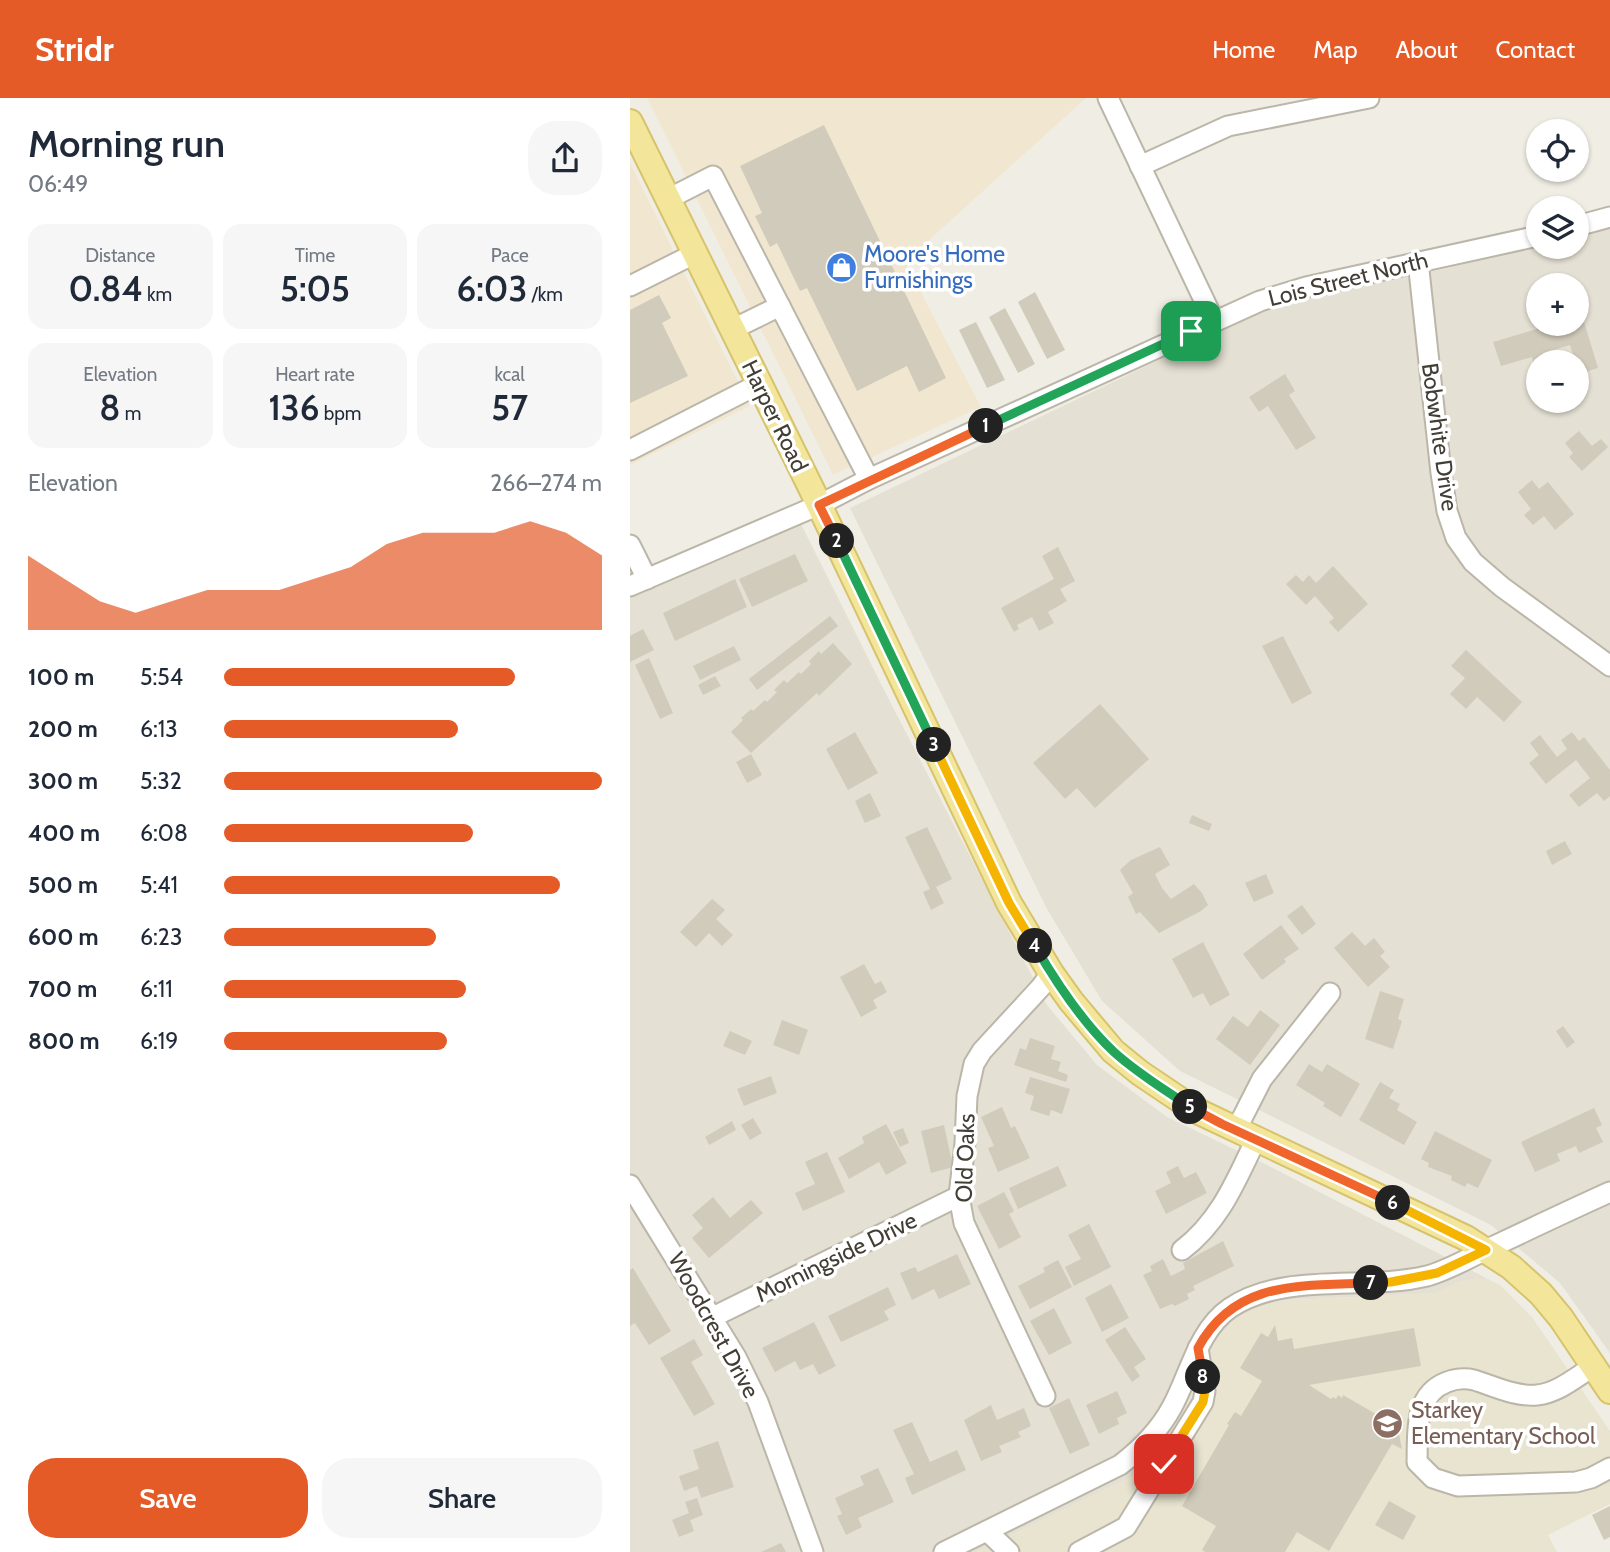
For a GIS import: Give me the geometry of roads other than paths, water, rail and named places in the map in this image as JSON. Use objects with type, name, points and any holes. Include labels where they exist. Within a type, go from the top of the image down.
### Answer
[{"type":"main road","name":"Harper Road","points":[[630,122],[819,505],[1009,903],[1051,973],[1091,1026],[1113,1051],[1140,1073],[1195,1110],[1396,1204],[1486,1250],[1519,1273],[1561,1318],[1610,1391]]},
{"type":"street","points":[[1108,98],[1214,321]]},
{"type":"street","points":[[1140,166],[1228,126],[1369,98]]},
{"type":"street","points":[[668,199],[713,176],[869,479]]},
{"type":"street","points":[[1589,222],[1610,216]]},
{"type":"street","name":"Lois Street North","points":[[638,583],[819,505],[869,479],[1281,293],[1526,238]]},
{"type":"street","points":[[630,286],[694,254]]},
{"type":"street","name":"Bobwhite Drive","points":[[1418,261],[1441,473],[1447,511],[1456,538],[1473,562],[1502,587],[1610,666]]},
{"type":"street","points":[[733,329],[780,306]]},
{"type":"street","points":[[630,450],[760,384]]},
{"type":"street","points":[[630,545],[638,583]]},
{"type":"street","name":"Old Oaks","points":[[1045,1396],[964,1223],[959,1196],[967,1096],[974,1064],[982,1051],[1051,973]]},
{"type":"street","points":[[1182,1250],[1200,1236],[1218,1212],[1262,1079],[1329,993]]},
{"type":"street","name":"Woodcrest Drive","points":[[630,1185],[713,1317],[758,1402],[813,1552]]},
{"type":"street","points":[[944,1552],[1119,1465],[1135,1454],[1170,1410],[1198,1348],[1214,1323],[1243,1300],[1260,1294],[1316,1285],[1391,1282],[1425,1276],[1610,1192]]},
{"type":"street","name":"Morningside Drive","points":[[713,1317],[959,1196]]},
{"type":"street","points":[[1079,1552],[1126,1527],[1203,1402],[1205,1391],[1198,1348]]},
{"type":"street","points":[[1594,1366],[1552,1391],[1536,1395],[1511,1392],[1469,1379],[1445,1383],[1433,1390],[1421,1408],[1418,1420],[1417,1462],[1433,1478],[1458,1486],[1576,1482],[1610,1468]]},
{"type":"street","points":[[987,1531],[1009,1552]]},
{"type":"place","name":"Moore's Home Furnishings","points":[[841,267]]},
{"type":"place","name":"Starkey Elementary School","points":[[1388,1423]]}]
